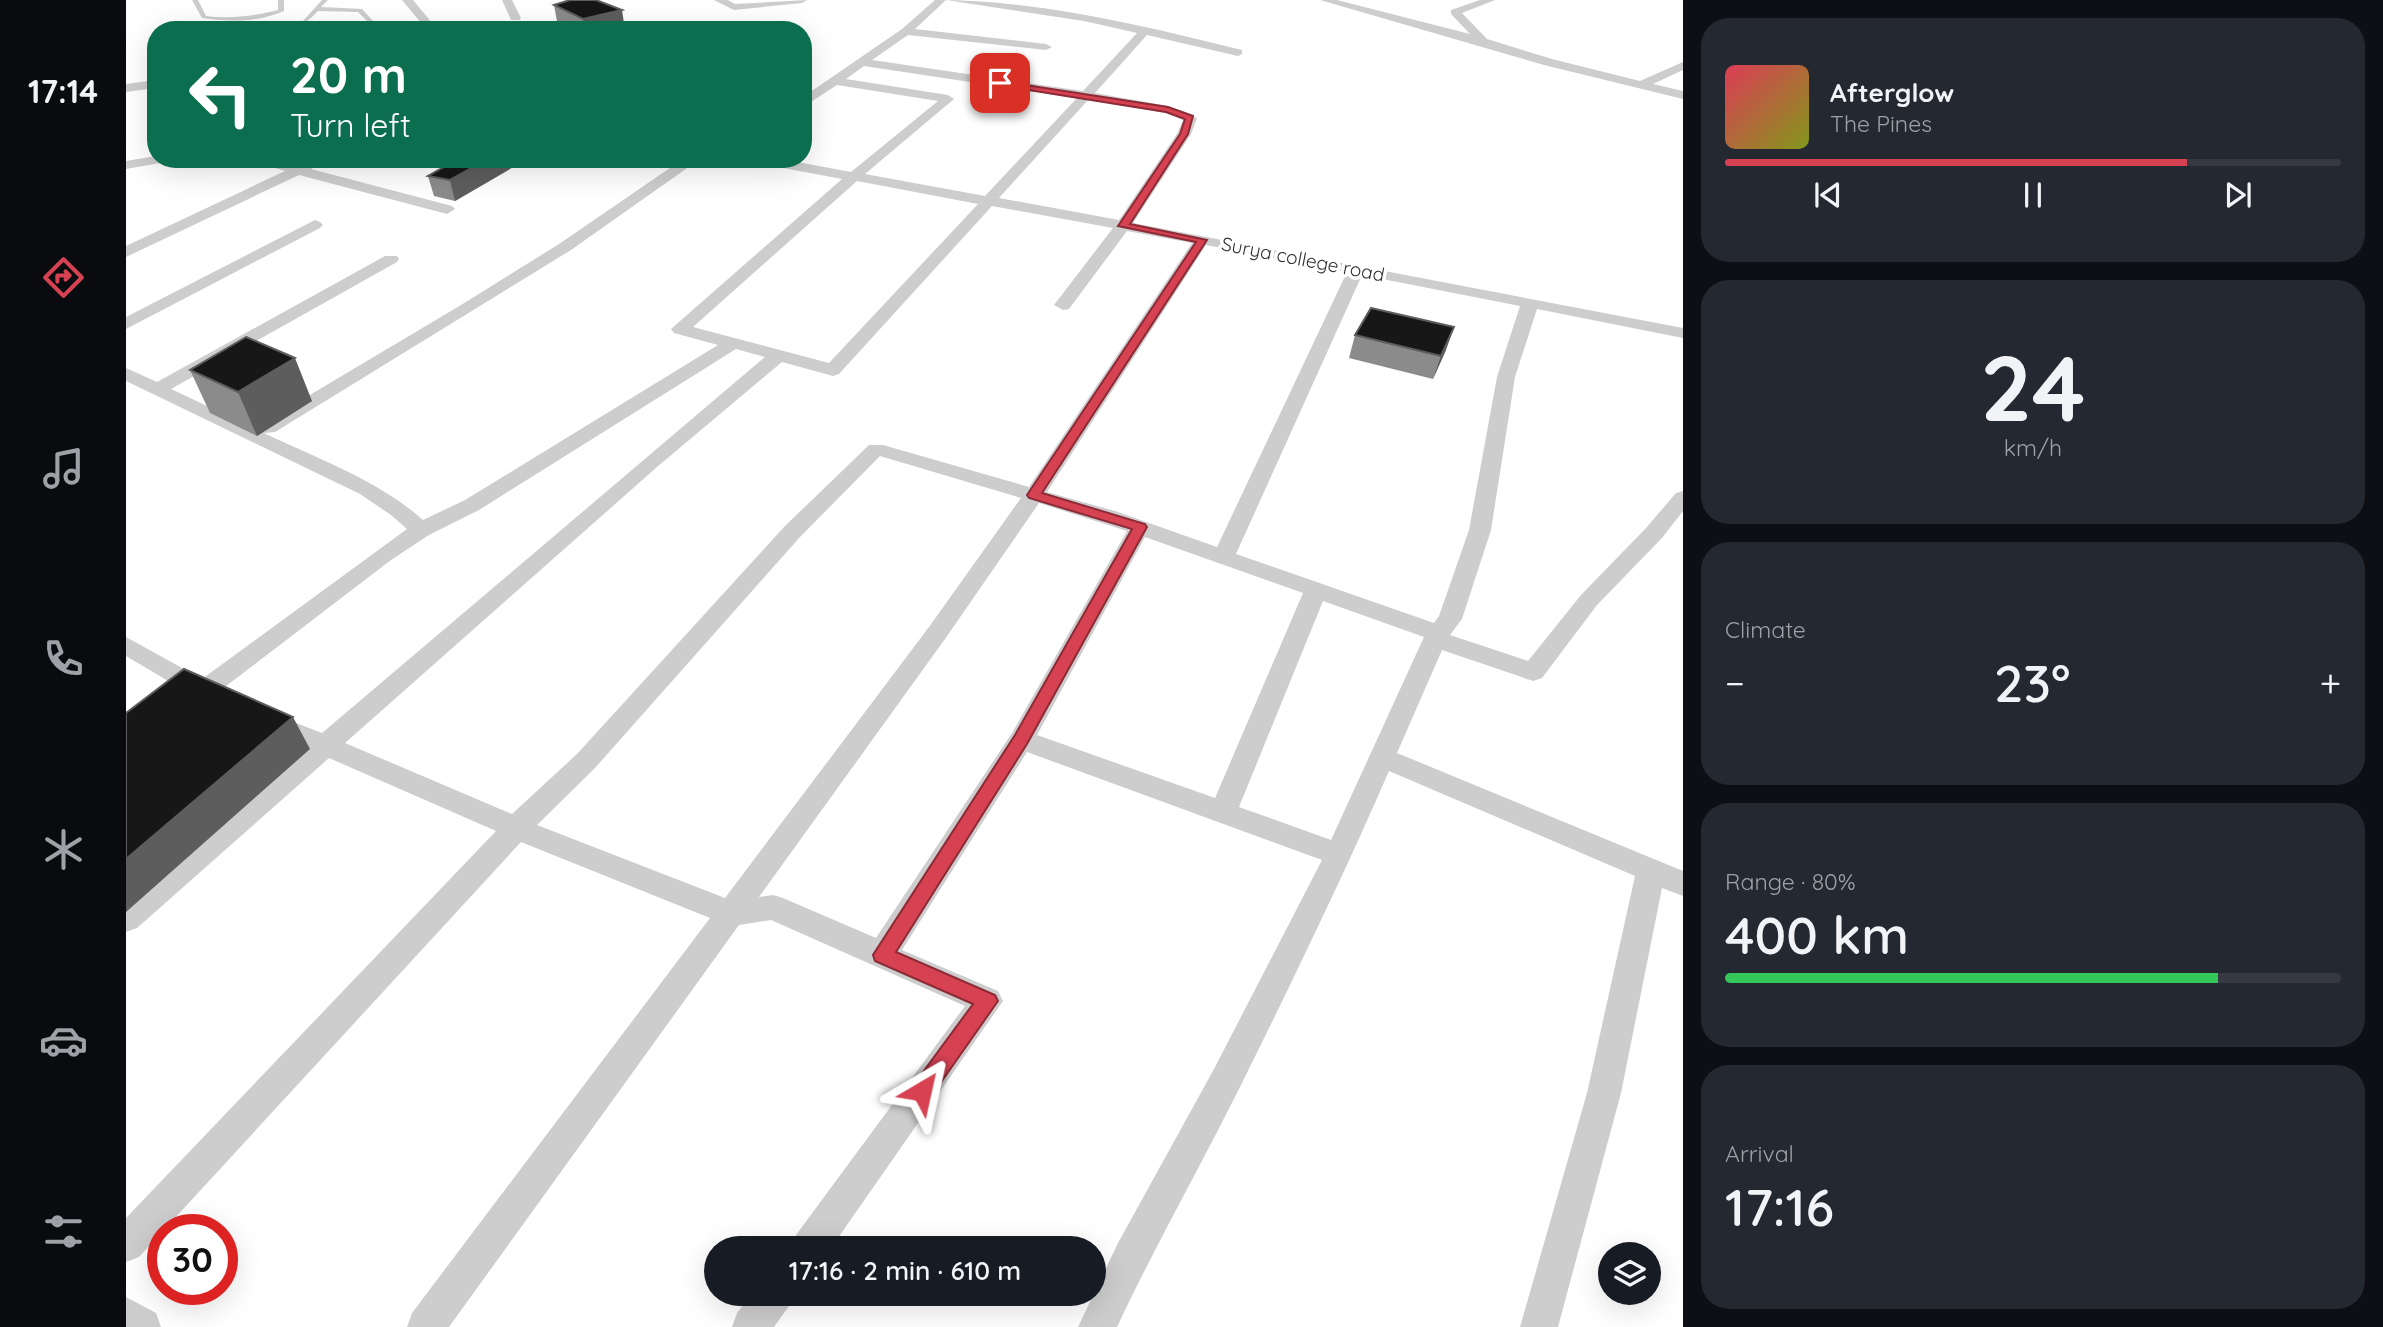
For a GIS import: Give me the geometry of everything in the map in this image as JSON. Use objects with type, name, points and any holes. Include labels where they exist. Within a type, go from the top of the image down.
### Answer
[{"type":"street","points":[[407,0],[425,21]]},
{"type":"street","points":[[507,0],[515,18]]},
{"type":"street","points":[[719,0],[734,7],[802,0]]},
{"type":"street","points":[[812,97],[906,31],[941,0]]},
{"type":"street","points":[[951,0],[1084,18],[1238,52]]},
{"type":"street","points":[[1325,0],[1482,41],[1548,62],[1683,95]]},
{"type":"street","points":[[1482,41],[1455,12],[1490,0]]},
{"type":"street","points":[[906,31],[1046,47]]},
{"type":"street","points":[[836,81],[948,99],[853,177],[680,329],[833,370],[1143,33]]},
{"type":"street","points":[[862,62],[1085,95],[1168,110],[1190,118],[1184,134],[1123,226],[1063,305]]},
{"type":"street","points":[[1640,85],[1683,66]]},
{"type":"street","points":[[126,88],[147,85]]},
{"type":"street","points":[[126,165],[147,161]]},
{"type":"street","points":[[291,168],[447,209]]},
{"type":"street","points":[[126,252],[303,168]]},
{"type":"street","points":[[257,436],[467,309],[565,247],[681,168]]},
{"type":"street","name":"Surya college road","points":[[805,168],[1202,240],[1683,333]]},
{"type":"street","points":[[126,324],[315,225]]},
{"type":"street","points":[[426,1327],[732,914],[1034,495],[1202,240]]},
{"type":"street","points":[[157,388],[391,259]]},
{"type":"street","points":[[1224,556],[1356,269]]},
{"type":"street","points":[[1097,1327],[1131,1256],[1226,1080],[1339,854],[1437,636],[1450,619],[1480,530],[1506,377],[1530,303]]},
{"type":"street","points":[[171,713],[227,702],[383,555],[421,530],[472,505],[733,343]]},
{"type":"street","points":[[126,919],[650,463],[779,355]]},
{"type":"street","points":[[126,374],[367,490],[400,510],[421,530]]},
{"type":"street","points":[[126,1244],[516,828],[586,761],[792,532],[876,449],[1140,527],[1316,589],[1532,672],[1589,600],[1654,533],[1683,497]]},
{"type":"street","points":[[883,955],[1021,740],[1140,527]]},
{"type":"street","points":[[1223,812],[1316,589]]},
{"type":"street","points":[[126,645],[227,702],[516,828],[732,914],[773,907],[987,1001],[818,1236]]},
{"type":"street","points":[[1021,740],[1339,854]]},
{"type":"street","points":[[1382,757],[1683,884]]},
{"type":"street","points":[[1539,1327],[1604,1093],[1651,870]]},
{"type":"street","points":[[751,1327],[766,1306]]},
{"type":"street","points":[[126,1316],[142,1327]]},
{"type":"lane","points":[[195,0],[205,17],[216,19],[281,11],[281,0]]},
{"type":"lane","points":[[306,21],[325,0]]},
{"type":"lane","points":[[317,9],[360,10],[370,21]]},
{"type":"building","points":[[570,0],[596,0],[622,10],[583,19],[554,5]]},
{"type":"building","points":[[442,168],[472,168],[450,180],[428,176]]},
{"type":"building","points":[[1371,308],[1454,327],[1441,356],[1355,335]]},
{"type":"building","points":[[246,337],[295,358],[238,392],[190,370]]},
{"type":"building","points":[[184,669],[293,717],[126,859],[126,713]]},
{"type":"route","points":[[922,1091],[987,1001],[883,955],[1021,740],[1140,527],[1034,495],[1202,240],[1123,226],[1184,134],[1190,118],[1168,110],[1000,83]]}]
